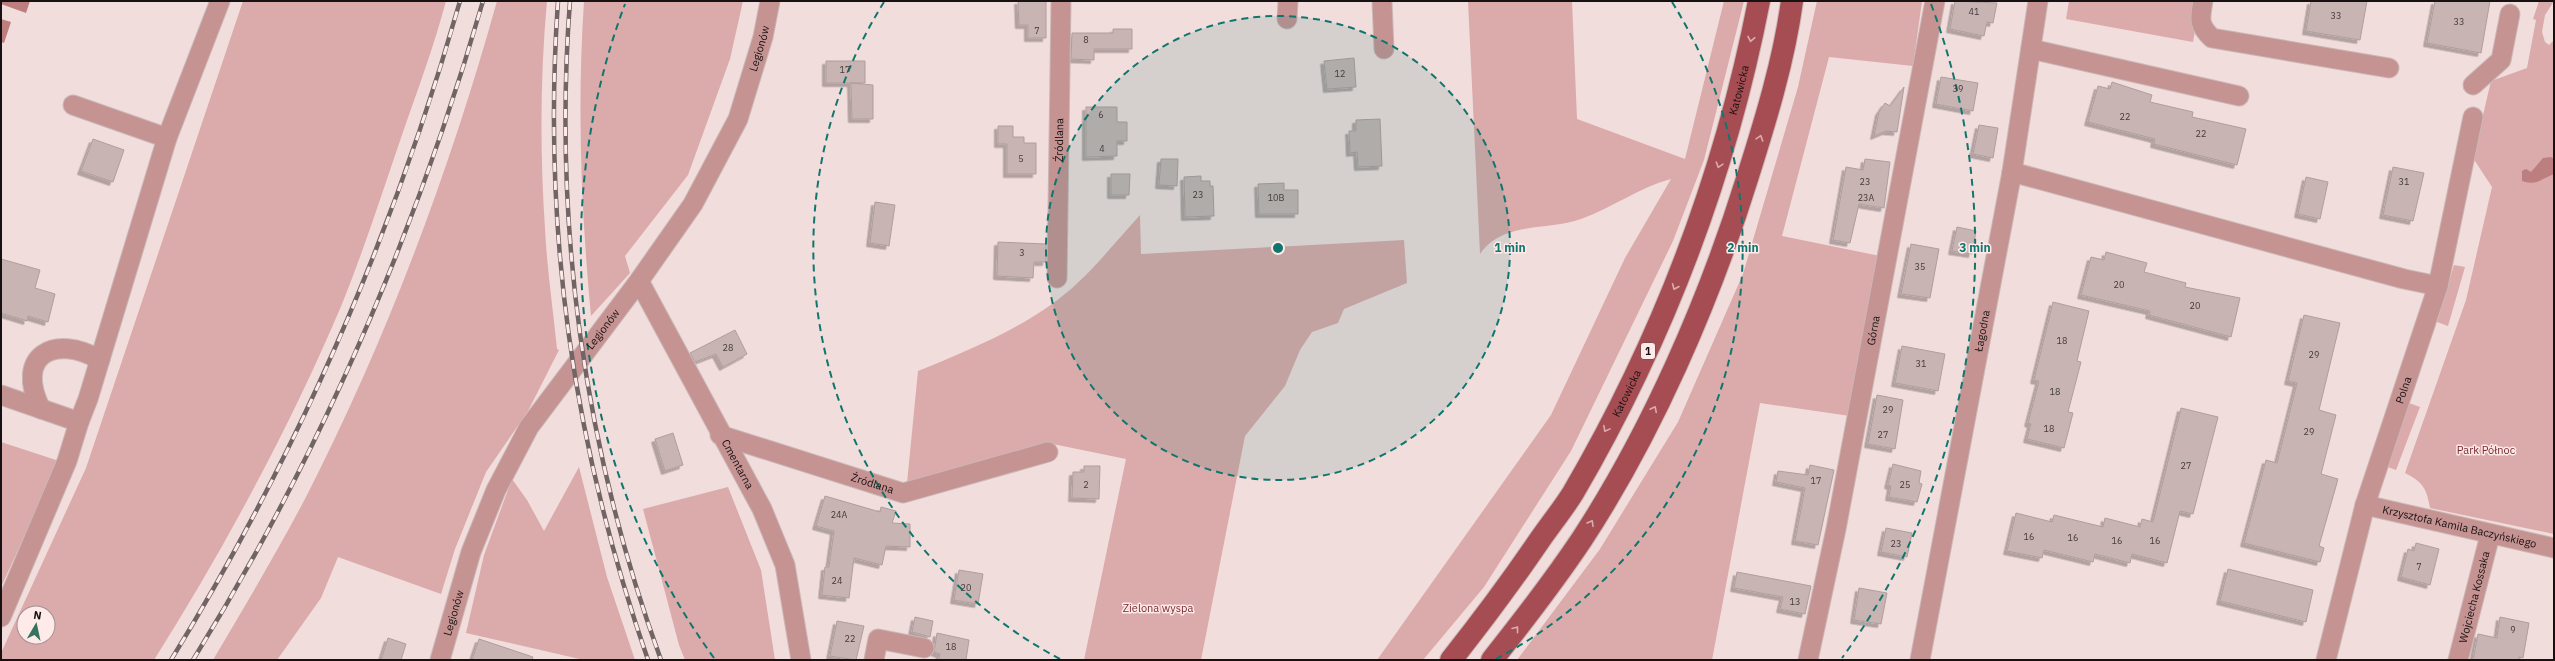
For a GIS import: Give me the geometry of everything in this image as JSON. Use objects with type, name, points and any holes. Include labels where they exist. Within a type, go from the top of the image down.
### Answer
[{"type":"main road","name":"Katowicka","points":[[1451,660],[1496,603],[1572,494],[1649,348],[1691,250],[1726,142],[1746,69],[1759,1]]},
{"type":"main road","points":[[1492,660],[1532,610],[1583,538],[1627,461],[1671,376],[1725,248],[1764,128],[1792,1]]},
{"type":"street","points":[[1,617],[67,461],[100,360],[167,138],[220,1]]},
{"type":"street","name":"Legionów","points":[[440,660],[471,552],[496,490],[529,428],[639,281],[693,204],[738,118],[763,37],[770,1]]},
{"type":"street","name":"Źródlana","points":[[1057,278],[1061,1]]},
{"type":"street","points":[[1382,1],[1384,49]]},
{"type":"street","name":"Górna","points":[[1808,660],[1837,521],[1934,1]]},
{"type":"street","name":"Łagodna","points":[[1920,660],[2012,172],[2038,1]]},
{"type":"street","points":[[2203,1],[2200,17],[2202,29],[2212,38],[2389,68]]},
{"type":"street","points":[[2473,85],[2501,60],[2510,14]]},
{"type":"street","points":[[2031,48],[2239,96]]},
{"type":"street","points":[[73,105],[167,138]]},
{"type":"street","name":"Polna","points":[[2326,660],[2365,505],[2438,286],[2473,117]]},
{"type":"street","points":[[2012,172],[2404,279],[2438,286]]},
{"type":"street","name":"Cmentarna","points":[[639,281],[720,435],[762,509],[785,565],[801,660]]},
{"type":"street","points":[[41,409],[31,384],[34,364],[45,352],[65,347],[84,350],[100,360]]},
{"type":"street","points":[[1,395],[79,422]]},
{"type":"street","name":"Źródlana","points":[[720,435],[903,493],[1048,452]]},
{"type":"street","name":"Krzysztofa Kamila Baczyńskiego","points":[[2365,505],[2490,535],[2554,548]]},
{"type":"street","name":"Wojciecha Kossaka","points":[[2458,660],[2490,535]]},
{"type":"street","points":[[874,660],[878,639],[924,648]]},
{"type":"green space","points":[[243,1],[446,1],[426,67],[366,240],[342,304],[322,350],[301,396],[255,486],[206,574],[154,660],[1,660],[1,653],[16,620],[16,645],[56,645],[56,605],[23,605],[86,468]]},
{"type":"green space","points":[[497,1],[547,1],[542,86],[542,172],[547,259],[557,349],[559,350],[528,411],[486,472],[455,549],[441,594],[338,557],[321,598],[277,660],[213,660],[306,497],[363,377],[414,254],[437,191],[459,128]]},
{"type":"green space","points":[[584,1],[743,1],[730,59],[688,175],[625,256],[630,273],[591,316],[581,158],[581,80]]},
{"type":"green space","points":[[1468,1],[1572,1],[1577,119],[1685,159],[1724,1],[1744,1],[1704,160],[1673,241],[1571,451],[1484,587],[1423,660],[1377,660],[1551,415],[1625,258],[1671,179],[1648,187],[1581,219],[1568,223],[1526,229],[1500,236],[1489,244],[1480,254]]},
{"type":"green space","points":[[1817,1],[1922,1],[1913,66],[1829,57],[1782,236],[1880,256],[1850,416],[1760,403],[1712,660],[1517,660],[1600,549],[1678,422],[1743,274],[1798,87]]},
{"type":"green space","points":[[2069,1],[2200,1],[2193,42],[2066,19]]},
{"type":"green space","name":"Park Północ","points":[[2539,1],[2554,1],[2545,15],[2542,32],[2545,42],[2549,45],[2554,40],[2554,534],[2430,508],[2426,491],[2420,483],[2405,473],[2466,300],[2492,187],[2473,158],[2491,81],[2527,68],[2536,20],[2533,19]]},
{"type":"green space","name":"Zielona wyspa","points":[[1140,215],[1141,254],[1404,240],[1407,283],[1344,309],[1338,323],[1312,332],[1300,350],[1285,386],[1245,436],[1201,660],[1084,660],[1126,459],[1053,444],[907,483],[918,371],[998,336],[1036,315],[1054,303],[1089,272]]},
{"type":"green space","points":[[2454,265],[2465,267],[2448,326],[2437,322]]},
{"type":"green space","points":[[2409,403],[2420,407],[2396,470],[2385,466]]},
{"type":"green space","points":[[1,442],[59,461],[1,587]]},
{"type":"green space","points":[[579,467],[607,577],[635,660],[584,660],[466,633],[484,555],[512,479],[527,500],[544,531]]},
{"type":"green space","points":[[728,487],[761,570],[775,660],[685,660],[679,645],[643,509]]},
{"type":"shaded area","points":[[1,1],[30,1],[26,13],[1,4]]},
{"type":"shaded area","points":[[1,19],[11,22],[4,43],[1,42]]},
{"type":"shaded area","points":[[2551,157],[2554,159],[2554,174],[2531,183],[2522,181],[2522,171],[2526,169],[2531,172],[2543,158]]},
{"type":"building","points":[[1018,1],[1046,1],[1046,38],[1028,38],[1028,25],[1019,25]]},
{"type":"building","points":[[1955,1],[1997,3],[1993,23],[1987,22],[1984,36],[1950,29]]},
{"type":"building","points":[[2311,1],[2367,1],[2360,40],[2306,31]]},
{"type":"building","points":[[2435,1],[2490,1],[2481,53],[2427,43]]},
{"type":"building","points":[[1113,29],[1132,29],[1132,49],[1094,49],[1094,60],[1071,59],[1072,33],[1113,33]]},
{"type":"building","points":[[1354,58],[1356,87],[1327,89],[1324,61]]},
{"type":"building","points":[[826,61],[865,61],[865,83],[826,83]]},
{"type":"building","points":[[1941,77],[1978,83],[1973,111],[1936,104]]},
{"type":"building","points":[[2112,82],[2152,95],[2150,102],[2193,112],[2192,117],[2246,129],[2237,165],[2154,144],[2155,139],[2088,122],[2098,86],[2110,89]]},
{"type":"building","points":[[851,83],[873,85],[873,119],[852,119]]},
{"type":"building","points":[[1904,87],[1897,132],[1886,131],[1874,136],[1879,112],[1885,103],[1890,106]]},
{"type":"building","points":[[1086,107],[1117,107],[1117,122],[1127,122],[1127,141],[1117,141],[1117,156],[1086,157]]},
{"type":"building","points":[[1380,119],[1382,166],[1358,167],[1357,152],[1350,153],[1349,131],[1356,131],[1356,120]]},
{"type":"building","points":[[1979,125],[1998,128],[1993,158],[1973,154]]},
{"type":"building","points":[[998,126],[1013,126],[1013,137],[1024,137],[1024,143],[1036,143],[1036,174],[1007,174],[1007,144],[998,144]]},
{"type":"building","points":[[93,139],[124,150],[113,182],[81,171]]},
{"type":"building","points":[[1161,159],[1178,159],[1177,186],[1159,185]]},
{"type":"building","points":[[1865,159],[1890,162],[1884,208],[1859,204],[1850,243],[1833,240],[1846,167],[1863,170]]},
{"type":"building","points":[[2393,167],[2424,173],[2413,221],[2383,215]]},
{"type":"building","points":[[1111,174],[1130,174],[1129,195],[1111,195]]},
{"type":"building","points":[[1201,176],[1201,181],[1210,181],[1210,186],[1213,186],[1214,216],[1185,217],[1184,177]]},
{"type":"building","points":[[2306,177],[2328,182],[2320,219],[2298,214]]},
{"type":"building","points":[[1284,183],[1284,190],[1298,190],[1298,214],[1259,214],[1258,184]]},
{"type":"building","points":[[875,202],[895,205],[889,246],[870,243]]},
{"type":"building","points":[[1957,227],[1976,231],[1972,254],[1952,251]]},
{"type":"building","points":[[998,242],[1046,244],[1046,262],[1034,262],[1033,278],[997,276]]},
{"type":"building","points":[[1911,244],[1939,249],[1930,298],[1901,294]]},
{"type":"building","points":[[2106,252],[2147,263],[2144,272],[2186,283],[2185,287],[2240,298],[2231,337],[2149,315],[2150,311],[2081,295],[2091,257],[2104,260]]},
{"type":"building","points":[[1,259],[40,270],[35,288],[55,294],[48,322],[28,316],[27,321],[1,313]]},
{"type":"building","points":[[2053,302],[2089,311],[2077,361],[2081,362],[2068,412],[2073,413],[2064,448],[2027,439],[2031,424],[2028,423],[2039,381],[2034,380]]},
{"type":"building","points":[[2304,315],[2340,323],[2319,410],[2336,415],[2321,474],[2338,479],[2319,546],[2324,548],[2320,562],[2244,543],[2266,460],[2277,463],[2297,383],[2288,381]]},
{"type":"building","points":[[735,330],[747,354],[723,367],[716,354],[695,362],[690,353]]},
{"type":"building","points":[[1902,346],[1945,354],[1938,391],[1895,383]]},
{"type":"building","points":[[1877,395],[1903,400],[1895,449],[1868,444]]},
{"type":"building","points":[[2181,408],[2218,417],[2193,514],[2180,511],[2167,563],[2132,554],[2130,563],[2095,554],[2093,562],[2044,550],[2042,558],[2007,551],[2016,513],[2052,522],[2054,515],[2103,527],[2105,518],[2140,527],[2142,519],[2153,522]]},
{"type":"building","points":[[673,433],[683,465],[665,471],[655,439]]},
{"type":"building","points":[[1893,464],[1921,471],[1919,483],[1922,484],[1917,502],[1889,497],[1891,486],[1888,485]]},
{"type":"building","points":[[1810,465],[1834,470],[1818,545],[1795,541],[1805,488],[1776,482],[1778,471],[1808,475]]},
{"type":"building","points":[[1084,466],[1100,466],[1099,499],[1072,498],[1073,472],[1084,472]]},
{"type":"building","points":[[825,496],[880,512],[881,507],[896,511],[892,523],[910,524],[910,547],[886,546],[882,565],[854,558],[849,598],[822,595],[825,567],[829,567],[834,531],[816,526]]},
{"type":"building","points":[[1886,528],[1912,533],[1907,557],[1881,552]]},
{"type":"building","points":[[2416,543],[2439,549],[2430,585],[2401,577],[2408,549],[2414,551]]},
{"type":"building","points":[[2228,569],[2313,590],[2306,622],[2220,601]]},
{"type":"building","points":[[959,570],[983,574],[978,604],[954,600]]},
{"type":"building","points":[[1737,572],[1811,586],[1805,614],[1780,609],[1783,597],[1734,588]]},
{"type":"building","points":[[1859,588],[1887,593],[1881,624],[1854,620]]},
{"type":"building","points":[[915,617],[933,621],[930,637],[912,632]]},
{"type":"building","points":[[2500,617],[2529,623],[2523,658],[2519,657],[2519,660],[2473,660],[2478,634],[2497,638]]},
{"type":"building","points":[[837,621],[864,626],[856,660],[830,656]]},
{"type":"building","points":[[937,633],[969,640],[966,660],[939,660],[940,654],[934,652]]},
{"type":"building","points":[[388,638],[406,644],[401,660],[381,660]]},
{"type":"building","points":[[479,639],[533,657],[532,660],[472,660]]},
{"type":"railway","points":[[171,660],[217,582],[261,502],[301,422],[338,341],[373,258],[405,174],[434,88],[460,1]]},
{"type":"railway","points":[[193,660],[239,582],[282,503],[323,423],[360,341],[395,257],[427,173],[457,88],[483,1]]},
{"type":"railway","points":[[558,1],[554,86],[555,170],[560,253],[569,335],[582,417],[600,498],[622,579],[648,660]]},
{"type":"railway","points":[[570,1],[566,85],[566,169],[571,252],[580,335],[594,418],[612,500],[634,580],[661,660]]}]
